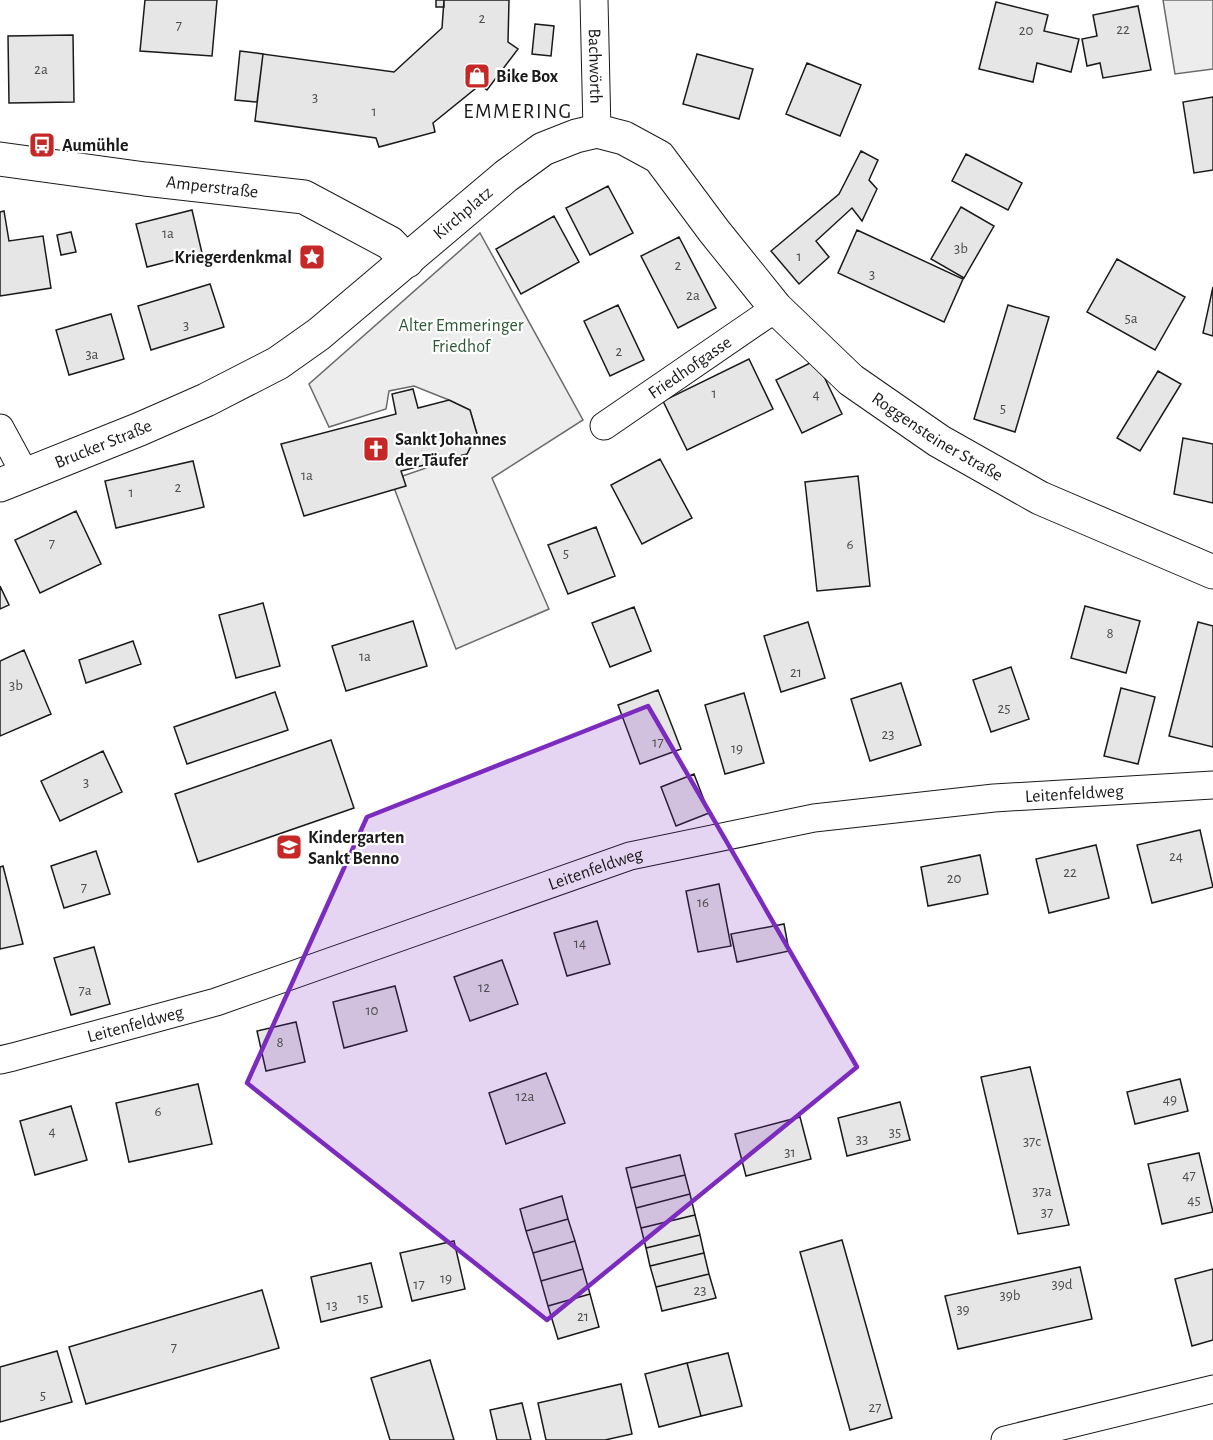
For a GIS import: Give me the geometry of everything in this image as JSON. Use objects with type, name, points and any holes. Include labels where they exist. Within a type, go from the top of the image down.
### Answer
[{"type":"street","name":"Bachwörth","points":[[594,0],[597,131]]},
{"type":"street","name":"Roggensteiner Straße","points":[[597,131],[624,138],[658,156],[776,308],[851,380],[939,441],[1040,498],[1213,572]]},
{"type":"street","name":"Kirchplatz","points":[[206,400],[283,359],[319,334],[506,176],[543,149],[576,136],[597,131]]},
{"type":"street","name":"Amperstraße","points":[[0,159],[304,197],[390,243],[407,261]]},
{"type":"street","name":"Friedhofgasse","points":[[604,426],[776,308]]},
{"type":"street","name":"Brucker Straße","points":[[13,479],[140,429],[206,400]]},
{"type":"street","points":[[0,428],[13,479]]},
{"type":"street","name":"Leitenfeldweg","points":[[0,1060],[216,1002],[630,856],[814,818],[994,798],[1213,785]]},
{"type":"street","points":[[1005,1440],[1213,1389]]},
{"type":"highlighted area","points":[[648,706],[857,1067],[547,1320],[247,1083],[367,817]]},
{"type":"green space","points":[[1163,0],[1213,0],[1213,69],[1175,74]]},
{"type":"green space","name":"Alter Emmeringer Friedhof","points":[[480,233],[583,420],[492,478],[549,609],[456,649],[391,480],[467,454],[477,434],[470,410],[414,386],[389,391],[386,409],[329,427],[309,384]]},
{"type":"building","points":[[145,0],[217,0],[212,56],[140,51]]},
{"type":"building","points":[[436,0],[444,0],[444,7],[436,7]]},
{"type":"building","points":[[444,0],[509,0],[508,42],[518,49],[487,90],[480,85],[433,123],[435,132],[379,147],[376,138],[255,121],[263,54],[394,72],[442,28]]},
{"type":"building","points":[[996,2],[1048,15],[1044,31],[1079,39],[1071,72],[1037,63],[1033,82],[979,69]]},
{"type":"building","points":[[1138,6],[1151,70],[1103,78],[1100,63],[1087,66],[1082,39],[1097,36],[1093,15]]},
{"type":"building","points":[[535,24],[554,26],[551,56],[532,54]]},
{"type":"building","points":[[73,35],[74,102],[9,103],[8,36]]},
{"type":"building","points":[[240,51],[263,54],[257,102],[235,100]]},
{"type":"building","points":[[697,54],[753,69],[739,119],[683,104]]},
{"type":"building","points":[[807,63],[861,85],[840,136],[786,114]]},
{"type":"building","points":[[1213,97],[1213,170],[1194,173],[1183,102]]},
{"type":"building","points":[[861,151],[878,160],[869,180],[877,189],[862,221],[852,208],[816,241],[829,257],[799,284],[771,251],[839,194]]},
{"type":"building","points":[[966,154],[1022,183],[1008,210],[952,181]]},
{"type":"building","points":[[608,186],[633,233],[590,255],[566,208]]},
{"type":"building","points":[[961,207],[994,226],[964,278],[931,259]]},
{"type":"building","points":[[192,210],[202,253],[147,267],[136,224]]},
{"type":"building","points":[[4,211],[9,241],[43,236],[51,288],[0,296],[0,212]]},
{"type":"building","points":[[554,216],[579,262],[521,294],[496,249]]},
{"type":"building","points":[[857,230],[963,279],[944,322],[838,273]]},
{"type":"building","points":[[71,232],[76,252],[61,255],[57,235]]},
{"type":"building","points":[[679,237],[716,308],[678,328],[641,256]]},
{"type":"building","points":[[1117,259],[1185,297],[1155,350],[1087,312]]},
{"type":"building","points":[[210,284],[224,327],[151,350],[138,306]]},
{"type":"building","points":[[1213,287],[1213,336],[1203,333]]},
{"type":"building","points":[[618,305],[644,360],[610,376],[584,321]]},
{"type":"building","points":[[1008,305],[1049,317],[1015,432],[974,419]]},
{"type":"building","points":[[111,314],[124,359],[69,375],[56,330]]},
{"type":"building","points":[[749,359],[773,409],[687,450],[663,401]]},
{"type":"building","points":[[816,360],[842,414],[802,433],[776,380]]},
{"type":"building","points":[[1158,371],[1181,384],[1140,451],[1117,438]]},
{"type":"building","name":"Sankt Johannes der Täufer","points":[[413,389],[418,408],[449,400],[470,410],[477,434],[467,454],[401,471],[406,486],[304,516],[281,444],[396,414],[392,394]]},
{"type":"building","points":[[1183,438],[1213,444],[1213,503],[1174,494]]},
{"type":"building","points":[[660,459],[692,518],[642,544],[611,485]]},
{"type":"building","points":[[193,461],[204,507],[116,528],[105,481]]},
{"type":"building","points":[[858,476],[870,586],[817,591],[805,482]]},
{"type":"building","points":[[76,511],[101,564],[40,593],[15,540]]},
{"type":"building","points":[[596,527],[615,576],[568,594],[548,545]]},
{"type":"building","points":[[0,586],[9,605],[0,609]]},
{"type":"building","points":[[263,603],[280,666],[236,678],[219,615]]},
{"type":"building","points":[[1085,606],[1140,621],[1126,673],[1071,658]]},
{"type":"building","points":[[634,607],[651,651],[610,667],[592,623]]},
{"type":"building","points":[[413,621],[427,666],[346,691],[332,646]]},
{"type":"building","points":[[808,622],[825,678],[781,692],[764,636]]},
{"type":"building","points":[[1198,622],[1213,626],[1213,747],[1169,736]]},
{"type":"building","points":[[133,641],[141,664],[86,683],[79,660]]},
{"type":"building","points":[[24,650],[51,714],[0,736],[0,661]]},
{"type":"building","points":[[1011,667],[1029,719],[991,732],[973,680]]},
{"type":"building","points":[[901,683],[921,745],[870,761],[851,699]]},
{"type":"building","points":[[1121,688],[1155,697],[1138,764],[1104,756]]},
{"type":"building","points":[[658,690],[681,749],[640,764],[618,705]]},
{"type":"building","points":[[275,692],[288,730],[187,764],[174,727]]},
{"type":"building","points":[[744,693],[764,763],[725,774],[705,705]]},
{"type":"building","points":[[331,740],[354,808],[198,862],[175,794]]},
{"type":"building","points":[[103,751],[122,792],[60,821],[41,781]]},
{"type":"building","points":[[694,774],[709,813],[676,826],[661,787]]},
{"type":"building","points":[[1200,830],[1213,887],[1152,903],[1137,845]]},
{"type":"building","points":[[1096,845],[1109,898],[1049,913],[1036,859]]},
{"type":"building","points":[[96,851],[110,894],[64,908],[51,866]]},
{"type":"building","points":[[980,855],[988,894],[928,906],[921,867]]},
{"type":"building","points":[[3,866],[23,944],[0,949],[0,867]]},
{"type":"building","points":[[719,884],[731,946],[698,952],[686,891]]},
{"type":"building","points":[[597,921],[610,964],[567,976],[554,933]]},
{"type":"building","points":[[784,924],[789,951],[737,962],[731,934]]},
{"type":"building","points":[[94,947],[110,1004],[71,1015],[54,958]]},
{"type":"building","points":[[502,960],[518,1004],[470,1021],[454,977]]},
{"type":"building","points":[[395,986],[407,1031],[344,1048],[333,1002]]},
{"type":"building","points":[[296,1022],[305,1062],[266,1071],[257,1031]]},
{"type":"building","points":[[1030,1067],[1069,1225],[1018,1234],[981,1077]]},
{"type":"building","points":[[546,1073],[565,1123],[506,1144],[489,1093]]},
{"type":"building","points":[[1180,1079],[1188,1111],[1135,1124],[1127,1092]]},
{"type":"building","points":[[198,1084],[212,1144],[129,1162],[116,1103]]},
{"type":"building","points":[[900,1102],[910,1140],[847,1156],[838,1118]]},
{"type":"building","points":[[71,1106],[87,1160],[35,1175],[20,1121]]},
{"type":"building","points":[[800,1117],[811,1159],[746,1176],[735,1134]]},
{"type":"building","points":[[1199,1153],[1213,1212],[1162,1224],[1148,1164]]},
{"type":"building","points":[[680,1155],[685,1175],[631,1188],[626,1168]]},
{"type":"building","points":[[685,1175],[690,1194],[636,1208],[631,1188]]},
{"type":"building","points":[[690,1194],[695,1215],[641,1228],[636,1208]]},
{"type":"building","points":[[562,1196],[568,1219],[526,1231],[520,1209]]},
{"type":"building","points":[[695,1215],[700,1235],[646,1248],[641,1228]]},
{"type":"building","points":[[568,1219],[575,1241],[533,1253],[526,1231]]},
{"type":"building","points":[[700,1235],[704,1253],[650,1266],[646,1248]]},
{"type":"building","points":[[842,1240],[892,1418],[850,1430],[800,1252]]},
{"type":"building","points":[[454,1241],[465,1289],[412,1301],[400,1253]]},
{"type":"building","points":[[575,1241],[583,1269],[541,1281],[533,1253]]},
{"type":"building","points":[[704,1253],[709,1274],[656,1287],[650,1266]]},
{"type":"building","points":[[371,1263],[382,1307],[321,1322],[311,1277]]},
{"type":"building","points":[[1080,1267],[1092,1319],[958,1349],[945,1296]]},
{"type":"building","points":[[583,1269],[590,1294],[548,1306],[541,1281]]},
{"type":"building","points":[[1213,1269],[1213,1340],[1192,1346],[1175,1279]]},
{"type":"building","points":[[709,1274],[716,1298],[662,1311],[656,1287]]},
{"type":"building","points":[[262,1290],[279,1348],[86,1404],[69,1347]]},
{"type":"building","points":[[590,1294],[599,1327],[558,1339],[548,1306]]},
{"type":"building","points":[[57,1351],[72,1402],[0,1422],[0,1367]]},
{"type":"building","points":[[728,1353],[742,1406],[701,1416],[687,1363]]},
{"type":"building","points":[[430,1360],[454,1440],[390,1440],[371,1378]]},
{"type":"building","points":[[687,1363],[701,1416],[659,1427],[645,1374]]},
{"type":"building","points":[[621,1384],[632,1434],[605,1440],[546,1440],[538,1403]]},
{"type":"building","points":[[522,1403],[531,1440],[497,1440],[490,1410]]},
{"type":"place","name":"Bike Box","points":[[477,76]]},
{"type":"place","name":"Aumühle","points":[[42,145]]},
{"type":"place","name":"Kriegerdenkmal","points":[[312,257]]},
{"type":"place","name":"Sankt Johannes der Täufer","points":[[376,449]]},
{"type":"place","name":"Kindergarten Sankt Benno","points":[[289,847]]},
{"type":"district","name":"EMMERING","points":[[518,111]]}]
